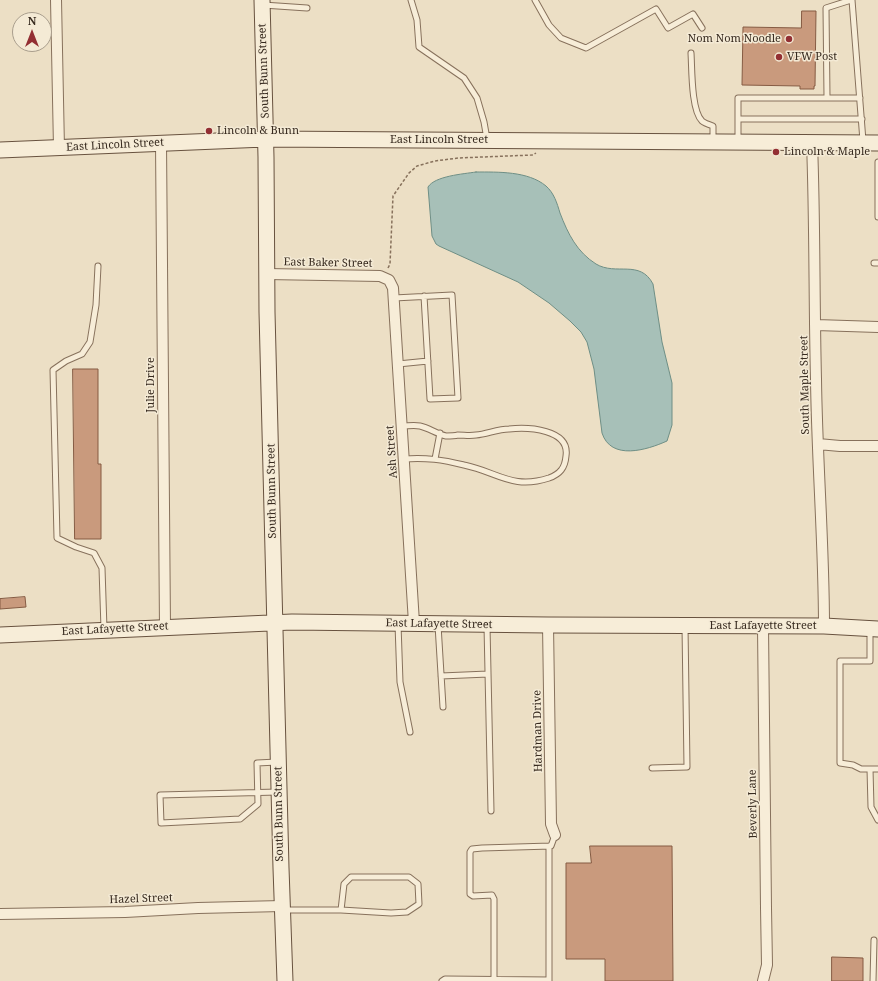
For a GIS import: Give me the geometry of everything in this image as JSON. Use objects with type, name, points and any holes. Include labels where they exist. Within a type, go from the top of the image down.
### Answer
[{"type":"street","points":[[56,0],[59,148]]},
{"type":"street","name":"South Bunn Street","points":[[262,3],[278,762],[285,981]]},
{"type":"street","name":"East Lincoln Street","points":[[0,150],[265,139],[871,143]]},
{"type":"street","name":"Julie Drive","points":[[161,143],[165,627]]},
{"type":"street","name":"South Maple Street","points":[[812,143],[816,378],[822,522],[824,626]]},
{"type":"street","name":"East Baker Street","points":[[267,274],[386,278]]},
{"type":"street","name":"Ash Street","points":[[386,278],[393,288],[394,298],[414,623]]},
{"type":"street","points":[[816,325],[878,327]]},
{"type":"street","points":[[818,444],[840,446],[878,446]]},
{"type":"street","name":"East Lafayette Street","points":[[0,634],[275,622],[548,626],[824,626],[874,628]]},
{"type":"street","name":"Hardman Drive","points":[[548,626],[551,824],[555,835]]},
{"type":"street","name":"Beverly Lane","points":[[763,627],[767,965],[763,981]]},
{"type":"street","name":"Hazel Street","points":[[0,914],[125,912],[198,908],[282,908]]},
{"type":"lane","points":[[411,0],[416,20],[419,47],[464,78],[477,98],[488,140]]},
{"type":"lane","points":[[535,0],[550,25],[561,38],[586,48],[656,9],[668,28],[693,14],[702,28]]},
{"type":"lane","points":[[827,97],[826,8],[851,0],[862,119],[871,143]]},
{"type":"lane","points":[[262,3],[307,8]]},
{"type":"lane","points":[[691,53],[693,91],[696,110],[702,121],[713,126],[713,142]]},
{"type":"lane","points":[[738,142],[738,98],[860,98]]},
{"type":"lane","points":[[738,119],[862,119]]},
{"type":"lane","points":[[878,162],[878,216]]},
{"type":"lane","points":[[98,266],[96,305],[90,342],[82,354],[66,360],[54,370],[54,377],[57,538],[76,547],[94,553],[102,568],[104,630]]},
{"type":"lane","points":[[394,298],[424,296],[452,295],[458,398],[430,400],[424,296]]},
{"type":"lane","points":[[398,364],[428,361]]},
{"type":"lane","points":[[402,426],[419,426],[446,436],[477,435],[520,428],[535,430],[554,434],[564,442],[567,452],[565,464],[562,470],[556,475],[541,481],[527,483],[505,479],[480,468],[435,459],[404,459]]},
{"type":"lane","points":[[435,459],[440,433]]},
{"type":"lane","points":[[398,623],[400,682],[410,732]]},
{"type":"lane","points":[[438,624],[443,707]]},
{"type":"lane","points":[[487,625],[491,811]]},
{"type":"lane","points":[[652,768],[687,767],[685,626]]},
{"type":"lane","points":[[874,628],[870,661],[840,661],[840,763],[852,765],[861,769],[878,769]]},
{"type":"lane","points":[[441,676],[488,674]]},
{"type":"lane","points":[[278,762],[257,763],[258,792],[258,804],[240,819],[161,823],[160,795],[258,792],[279,792]]},
{"type":"lane","points":[[870,769],[871,807],[878,820]]},
{"type":"lane","points":[[442,981],[445,979],[549,980],[549,846],[551,846],[555,835]]},
{"type":"lane","points":[[494,979],[494,899],[492,895],[473,896],[470,894],[470,852],[472,849],[482,848],[549,846]]},
{"type":"lane","points":[[282,908],[391,913],[407,912],[419,904],[418,884],[409,877],[351,877],[344,884],[341,910]]},
{"type":"lane","points":[[873,981],[874,940]]},
{"type":"path","points":[[386,278],[390,264],[393,196],[408,173],[417,166],[435,160],[533,154],[540,152]]},
{"type":"water","points":[[476,172],[512,173],[531,177],[539,181],[546,186],[555,198],[563,221],[570,235],[583,254],[596,264],[604,267],[612,269],[635,270],[648,276],[653,284],[662,342],[672,383],[672,425],[667,441],[640,450],[630,451],[613,447],[607,442],[602,433],[594,369],[587,342],[581,332],[549,303],[518,282],[436,244],[432,236],[428,187],[437,180],[443,178]]},
{"type":"building","name":"VFW Post","points":[[802,11],[816,11],[814,89],[800,89],[800,86],[742,85],[743,27],[801,28]]},
{"type":"building","points":[[73,369],[98,369],[98,464],[101,464],[101,539],[75,539]]},
{"type":"building","points":[[25,597],[26,607],[0,609],[0,599]]},
{"type":"building","points":[[590,846],[672,846],[673,981],[605,981],[605,959],[566,959],[566,863],[591,863]]},
{"type":"building","points":[[832,957],[863,958],[863,981],[832,981]]},
{"type":"place","name":"Nom Nom Noodle","points":[[789,39]]},
{"type":"place","name":"VFW Post","points":[[779,57]]},
{"type":"place","name":"Lincoln & Bunn","points":[[209,131]]},
{"type":"place","name":"Lincoln & Maple","points":[[776,152]]}]
